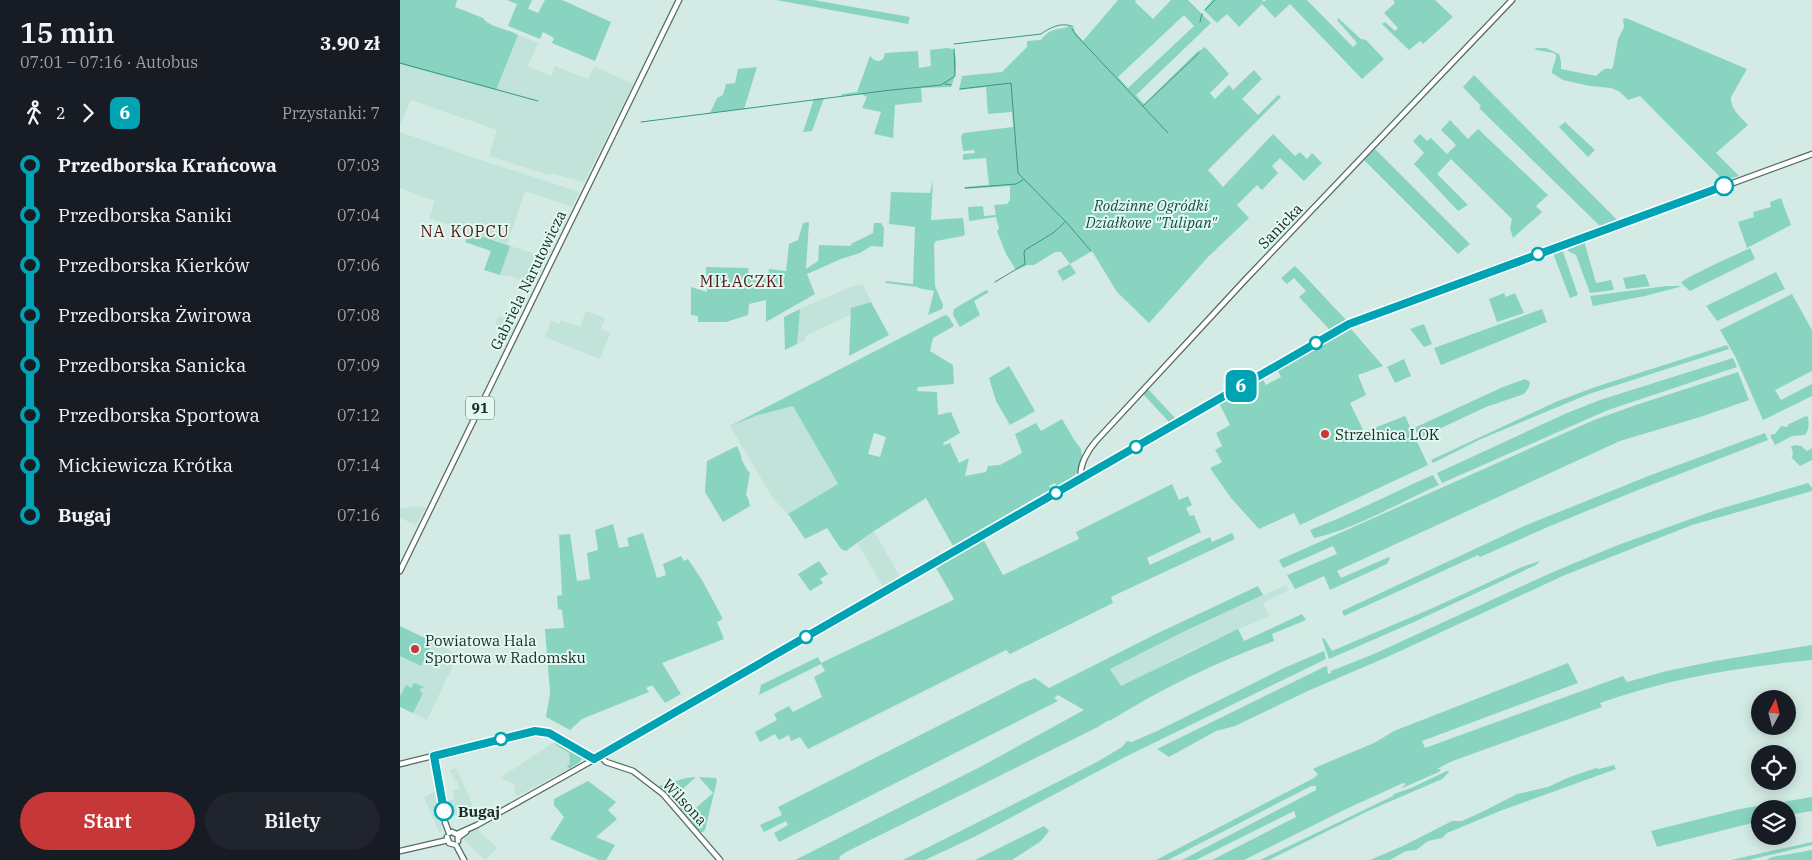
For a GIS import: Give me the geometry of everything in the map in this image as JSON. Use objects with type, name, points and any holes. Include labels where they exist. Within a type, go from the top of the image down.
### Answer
[{"type":"main road","name":"Gabriela Narutowicza","points":[[400,571],[679,0]]},
{"type":"main road","name":"Sanicka","points":[[1081,478],[1080,473],[1089,448],[1245,280],[1512,0]]},
{"type":"main road","points":[[400,851],[453,837],[473,827],[600,756],[1357,320],[1812,154]]},
{"type":"main road","points":[[400,764],[535,731],[549,733],[594,759]]},
{"type":"main road","points":[[434,756],[445,822],[464,860]]},
{"type":"main road","name":"Wilsona","points":[[600,756],[606,762],[633,772],[664,794],[720,860]]},
{"type":"shaded area","points":[[518,35],[538,43],[528,66],[551,76],[555,66],[588,79],[594,66],[633,84],[584,182],[549,173],[548,175],[489,156],[497,130],[411,100],[400,125],[400,64],[496,89]]},
{"type":"shaded area","points":[[400,132],[579,192],[572,207],[525,191],[507,244],[469,232],[429,218],[435,201],[400,188]]},
{"type":"shaded area","points":[[510,246],[548,258],[537,280],[531,283],[510,276],[500,275]]},
{"type":"shaded area","points":[[863,284],[871,302],[852,308],[850,315],[805,336],[805,341],[797,344],[800,309],[850,287]]},
{"type":"shaded area","points":[[586,311],[605,318],[601,329],[610,333],[600,359],[545,337],[551,321],[560,324],[561,320],[580,327]]},
{"type":"shaded area","points":[[499,316],[517,322],[509,340],[502,338],[506,329],[495,324]]},
{"type":"shaded area","points":[[793,405],[838,485],[788,514],[772,497],[730,426],[758,415]]},
{"type":"shaded area","points":[[419,506],[426,508],[416,525],[400,518],[400,509]]},
{"type":"shaded area","points":[[874,531],[900,577],[883,587],[858,544]]},
{"type":"shaded area","points":[[1286,585],[1289,590],[1263,603],[1269,616],[1190,651],[1121,687],[1110,669],[1187,630]]},
{"type":"shaded area","points":[[433,642],[458,655],[427,720],[400,707],[400,656],[421,666]]},
{"type":"shaded area","points":[[554,742],[569,753],[569,769],[517,796],[514,790],[515,785],[500,778]]},
{"type":"shaded area","points":[[456,768],[472,807],[470,812],[452,816],[449,800],[454,799],[453,790],[459,789],[457,781],[453,778],[450,770]]},
{"type":"shaded area","points":[[436,791],[442,831],[439,832],[424,797]]},
{"type":"shaded area","points":[[477,829],[497,848],[485,860],[463,839]]},
{"type":"green space","points":[[400,0],[457,0],[455,7],[483,18],[494,26],[518,35],[496,90],[400,64]]},
{"type":"green space","points":[[507,0],[532,0],[528,9],[538,13],[545,0],[562,0],[611,22],[595,61],[552,43],[554,38],[543,32],[540,39],[508,26],[517,4]]},
{"type":"green space","points":[[776,0],[813,0],[910,17],[908,24]]},
{"type":"green space","name":"Rodzinne Ogródki Działkowe \"Tulipan\"","points":[[1118,0],[1136,0],[1135,2],[1153,19],[1171,0],[1188,0],[1211,23],[1136,95],[1144,104],[1197,52],[1205,47],[1229,74],[1210,93],[1215,99],[1229,85],[1233,90],[1254,70],[1262,79],[1242,99],[1258,115],[1278,95],[1281,97],[1208,170],[1223,187],[1273,134],[1295,156],[1300,152],[1307,159],[1312,153],[1322,163],[1304,181],[1280,158],[1272,166],[1278,173],[1262,190],[1257,185],[1237,205],[1249,218],[1208,257],[1149,323],[1117,292],[1092,251],[1070,264],[1061,252],[1055,252],[1034,265],[1028,265],[1016,270],[1006,254],[997,231],[999,229],[996,217],[969,221],[968,207],[983,206],[984,216],[996,215],[994,205],[1007,204],[1010,200],[1010,186],[965,189],[965,187],[989,185],[986,158],[963,160],[963,154],[975,153],[974,150],[963,151],[961,137],[963,133],[1013,127],[1012,112],[988,114],[986,87],[959,90],[962,76],[1002,72],[1027,47],[1027,41],[1041,40],[1049,33],[1073,25],[1075,32],[1083,41]],"holes":[[[1184,15],[1194,26],[1128,88],[1118,77]]]},
{"type":"green space","points":[[1212,0],[1262,0],[1264,2],[1266,0],[1307,0],[1353,47],[1357,43],[1337,20],[1338,18],[1361,39],[1366,40],[1384,59],[1362,79],[1290,4],[1275,18],[1262,4],[1239,27],[1227,14],[1217,23],[1204,10]]},
{"type":"green space","points":[[1393,0],[1435,0],[1453,17],[1423,44],[1420,41],[1409,50],[1382,24],[1385,22],[1395,31],[1398,28],[1384,13],[1395,3]]},
{"type":"green space","points":[[1626,18],[1747,69],[1731,97],[1731,101],[1734,109],[1748,125],[1716,153],[1739,176],[1723,180],[1640,96],[1628,100],[1620,92],[1611,88],[1563,80],[1552,73],[1556,55],[1536,50],[1535,48],[1546,48],[1559,54],[1561,69],[1596,76],[1603,70],[1613,67],[1618,39],[1624,27],[1623,19]]},
{"type":"green space","points":[[953,49],[956,58],[955,73],[951,87],[921,88],[922,102],[895,105],[893,138],[874,134],[881,112],[862,108],[867,97],[861,94],[841,96],[842,94],[857,92],[870,56],[874,60],[879,61],[883,59],[885,53],[918,51],[919,68],[931,66],[930,50]]},
{"type":"green space","points":[[757,67],[744,109],[710,113],[717,98],[723,95],[726,84],[735,83],[738,69]]},
{"type":"green space","points":[[1474,75],[1618,221],[1601,227],[1479,108],[1481,106],[1463,87]]},
{"type":"green space","points":[[824,98],[812,131],[803,132],[814,99]]},
{"type":"green space","points":[[1450,120],[1468,139],[1478,129],[1548,195],[1536,206],[1542,212],[1513,238],[1510,228],[1512,219],[1451,159],[1437,174],[1468,205],[1458,211],[1414,164],[1424,153],[1413,141],[1420,134],[1427,141],[1431,138],[1447,154],[1456,145],[1441,130]]},
{"type":"green space","points":[[1565,122],[1595,150],[1588,157],[1559,127]]},
{"type":"green space","points":[[1375,149],[1470,244],[1458,254],[1364,160]]},
{"type":"green space","points":[[933,181],[931,220],[963,218],[965,234],[936,241],[934,244],[935,286],[943,305],[942,309],[928,315],[934,291],[886,283],[885,281],[913,284],[915,227],[889,224],[891,192],[930,193]]},
{"type":"green space","points":[[1781,198],[1791,225],[1747,248],[1738,222],[1754,217],[1753,212],[1771,207],[1770,202]]},
{"type":"green space","points":[[809,222],[806,269],[818,261],[819,245],[851,246],[851,244],[873,233],[874,223],[881,223],[884,228],[883,247],[871,246],[860,253],[807,274],[815,294],[766,322],[766,300],[749,304],[748,315],[726,322],[698,322],[698,316],[691,315],[691,287],[707,292],[706,267],[748,268],[749,276],[768,275],[769,269],[786,271],[789,244],[798,240],[803,223]]},
{"type":"green space","points":[[469,232],[510,246],[500,275],[484,270],[491,251],[465,242]]},
{"type":"green space","points":[[1584,241],[1596,283],[1611,280],[1614,290],[1590,293],[1576,255],[1568,251],[1567,248],[1574,247]]},
{"type":"green space","points":[[1750,248],[1755,259],[1690,291],[1681,283],[1701,271]]},
{"type":"green space","points":[[1562,249],[1578,295],[1570,298],[1553,253]]},
{"type":"green space","points":[[1070,264],[1076,273],[1063,281],[1057,271]]},
{"type":"green space","points":[[1295,266],[1347,321],[1330,330],[1299,297],[1306,291],[1294,278],[1287,284],[1281,278]]},
{"type":"green space","points":[[1776,272],[1785,289],[1717,321],[1706,306]]},
{"type":"green space","points":[[1645,274],[1650,286],[1626,289],[1623,278]]},
{"type":"green space","points":[[1666,286],[1683,286],[1645,296],[1593,306],[1590,296]]},
{"type":"green space","points":[[986,290],[989,292],[974,301],[980,315],[960,327],[953,315],[954,309]]},
{"type":"green space","points":[[1504,293],[1506,297],[1515,293],[1524,313],[1497,322],[1489,299]]},
{"type":"green space","points":[[1792,294],[1812,330],[1812,371],[1775,390],[1781,400],[1812,384],[1812,396],[1763,420],[1735,356],[1720,330]]},
{"type":"green space","points":[[871,302],[889,335],[849,356],[851,308]]},
{"type":"green space","points":[[800,309],[797,344],[785,350],[784,317]]},
{"type":"green space","points":[[1542,309],[1547,322],[1441,365],[1434,348]]},
{"type":"green space","points":[[945,315],[949,317],[954,326],[933,338],[930,351],[953,365],[954,384],[918,387],[917,391],[937,392],[938,415],[951,412],[960,433],[943,443],[944,445],[950,443],[959,463],[969,458],[965,476],[986,472],[988,466],[1000,465],[1022,453],[1015,434],[1036,423],[1041,431],[1062,419],[1081,449],[1082,456],[1075,475],[1058,487],[1055,483],[1049,486],[1052,491],[1044,493],[953,546],[926,498],[846,551],[841,549],[827,528],[805,539],[788,514],[838,484],[793,406],[758,415],[730,426]],"holes":[[[874,433],[886,437],[880,457],[868,454]]]},
{"type":"green space","points":[[1424,324],[1432,344],[1424,347],[1410,329]]},
{"type":"green space","points":[[1351,329],[1383,366],[1358,375],[1366,395],[1350,403],[1364,432],[1405,416],[1428,465],[1300,525],[1294,513],[1259,529],[1231,498],[1210,468],[1222,462],[1215,450],[1222,446],[1216,433],[1230,425],[1219,403],[1262,378],[1266,385],[1281,377],[1277,369]]},
{"type":"green space","points":[[1727,345],[1729,349],[1589,394],[1481,439],[1433,463],[1431,460],[1558,401],[1595,387]]},
{"type":"green space","points":[[1733,358],[1737,367],[1608,410],[1442,483],[1437,473],[1567,413],[1600,400]]},
{"type":"green space","points":[[1404,359],[1411,376],[1395,383],[1387,367]]},
{"type":"green space","points":[[1009,366],[1035,411],[1010,425],[996,401],[989,378]]},
{"type":"green space","points":[[1738,372],[1749,400],[1620,441],[1337,571],[1341,578],[1390,558],[1387,564],[1330,590],[1324,576],[1295,589],[1287,575],[1337,554],[1333,546],[1283,568],[1279,560],[1594,420]]},
{"type":"green space","points":[[1525,379],[1530,382],[1524,394],[1486,407],[1420,438],[1414,428],[1503,387]]},
{"type":"green space","points":[[1148,389],[1176,419],[1170,423],[1143,394]]},
{"type":"green space","points":[[1806,416],[1808,417],[1809,424],[1805,435],[1792,436],[1775,445],[1770,435],[1775,434],[1781,426],[1787,427],[1789,424]]},
{"type":"green space","points":[[1765,433],[1768,440],[1638,490],[1480,557],[1478,555],[1344,616],[1342,611],[1524,526],[1651,475]]},
{"type":"green space","points":[[1795,445],[1801,446],[1807,451],[1812,448],[1812,460],[1800,466],[1792,458],[1791,447]]},
{"type":"green space","points":[[737,446],[741,459],[750,472],[746,495],[750,506],[723,522],[705,492],[707,461]]},
{"type":"green space","points":[[1433,475],[1439,485],[1361,522],[1314,538],[1310,530],[1357,510]]},
{"type":"green space","points":[[1808,483],[1812,491],[1692,525],[1565,575],[1385,658],[1310,690],[1235,726],[1216,731],[1169,757],[1157,749],[1324,667],[1327,666],[1328,674],[1331,673],[1331,671],[1374,654],[1553,572],[1618,545],[1716,510]]},
{"type":"green space","points":[[1172,484],[1179,500],[1188,496],[1192,505],[1186,508],[1190,516],[1194,515],[1201,532],[1147,558],[1150,565],[1210,537],[1212,542],[1232,533],[1235,539],[1111,597],[1113,603],[1010,654],[1006,650],[808,749],[800,737],[791,741],[789,735],[779,740],[775,734],[760,742],[755,732],[777,720],[774,714],[789,706],[793,712],[822,697],[814,677],[825,671],[821,664],[759,695],[761,685],[818,657],[821,663],[954,599],[935,566],[983,539],[1003,575],[1079,539],[1076,532]]},
{"type":"green space","points":[[613,524],[619,548],[629,546],[627,538],[643,533],[657,578],[666,575],[663,564],[681,556],[684,561],[688,559],[702,580],[723,619],[717,622],[724,639],[662,663],[681,694],[665,703],[652,685],[646,688],[649,692],[582,719],[570,730],[546,717],[550,693],[545,629],[564,627],[562,610],[558,609],[557,596],[562,595],[559,535],[570,534],[577,581],[590,579],[587,553],[598,550],[595,530]]},
{"type":"green space","points":[[819,561],[828,574],[820,579],[823,583],[810,591],[798,574]]},
{"type":"green space","points":[[1540,561],[1536,565],[1414,622],[1329,659],[1322,639],[1324,638],[1332,651],[1522,567]]},
{"type":"green space","points":[[1258,586],[1263,595],[1187,630],[1110,669],[1121,686],[1238,629],[1244,641],[1302,614],[1306,620],[1272,634],[1274,641],[1170,686],[1098,727],[848,851],[840,856],[839,860],[795,860],[982,766],[1084,710],[1058,695],[1054,698],[1058,701],[779,842],[774,833],[788,825],[786,821],[764,832],[760,825],[782,815],[778,807],[1021,684],[1035,678],[1049,688],[1156,634]]},
{"type":"green space","name":"Powiatowa Hala Sportowa w Radomsku","points":[[400,626],[433,642],[421,666],[400,656]]},
{"type":"green space","points":[[1812,645],[1812,660],[1758,666],[1679,680],[1600,703],[1602,707],[1450,762],[1437,769],[1441,769],[1439,772],[1400,789],[1406,784],[1403,783],[1244,860],[1212,860],[1296,817],[1294,811],[1196,860],[1182,860],[1316,790],[1316,786],[1311,786],[1168,860],[1156,860],[1314,778],[1318,774],[1313,769],[1319,766],[1374,743],[1394,731],[1568,663],[1578,683],[1422,741],[1425,748],[1623,676],[1627,682],[1715,661]]},
{"type":"green space","points":[[1324,651],[1326,658],[1324,660],[1125,757],[974,837],[925,860],[903,860],[1097,762],[1122,747],[1127,741],[1132,742],[1157,731],[1284,668]]},
{"type":"green space","points":[[414,683],[424,687],[420,689],[421,693],[423,693],[413,713],[400,707],[400,696],[406,685],[411,688]]},
{"type":"green space","points":[[556,740],[584,756],[580,762],[569,769],[567,766],[570,764],[569,753],[557,746],[554,742]]},
{"type":"green space","points":[[1614,765],[1616,769],[1500,811],[1447,833],[1442,838],[1428,841],[1416,850],[1406,851],[1390,860],[1370,860],[1452,821],[1462,821],[1517,794],[1548,787],[1596,768]]},
{"type":"green space","points":[[1449,770],[1442,779],[1368,811],[1269,860],[1260,860],[1394,794]]},
{"type":"green space","points":[[696,777],[675,796],[690,813],[713,793],[699,777],[716,778],[717,781],[703,832],[700,832],[659,786]]},
{"type":"green space","points":[[588,781],[616,802],[608,810],[617,819],[596,837],[615,845],[606,860],[599,860],[550,839],[564,817],[554,805],[554,799]]},
{"type":"green space","points":[[1812,797],[1812,811],[1796,814],[1796,800],[1794,800]]},
{"type":"green space","points":[[1751,807],[1751,823],[1657,847],[1651,831]]},
{"type":"green space","points":[[1044,826],[1049,831],[1041,841],[1012,860],[975,860]]},
{"type":"green space","points":[[1812,842],[1812,845],[1749,860],[1731,860]]},
{"type":"green space","points":[[1812,850],[1812,860],[1766,860],[1772,857]]},
{"type":"waterway","points":[[1205,10],[1215,0]]},
{"type":"waterway","points":[[1200,22],[1202,14]]},
{"type":"waterway","points":[[954,44],[1041,34],[1055,26],[1071,26]]},
{"type":"waterway","points":[[1072,29],[1168,133]]},
{"type":"waterway","points":[[892,90],[941,85],[955,76],[954,49]]},
{"type":"waterway","points":[[1143,106],[1199,53]]},
{"type":"waterway","points":[[400,63],[538,101]]},
{"type":"waterway","points":[[960,89],[1011,83],[1018,173],[1067,223],[1091,251]]},
{"type":"waterway","points":[[945,84],[951,85]]},
{"type":"waterway","points":[[641,122],[891,90]]},
{"type":"waterway","points":[[965,188],[1016,184],[1023,180]]},
{"type":"waterway","points":[[995,282],[1025,264],[1025,250],[1053,233],[1065,222]]},
{"type":"bus line","name":"6","points":[[444,811],[434,756],[530,731],[540,731],[549,733],[594,759],[1349,324],[1724,186]]},
{"type":"place","name":"Strzelnica LOK","points":[[1325,434]]},
{"type":"place","name":"Powiatowa Hala Sportowa w Radomsku","points":[[415,649]]},
{"type":"place","name":"Bugaj","points":[[444,811]]},
{"type":"district","name":"NA KOPCU","points":[[465,231]]},
{"type":"district","name":"MIŁACZKI","points":[[742,281]]}]
